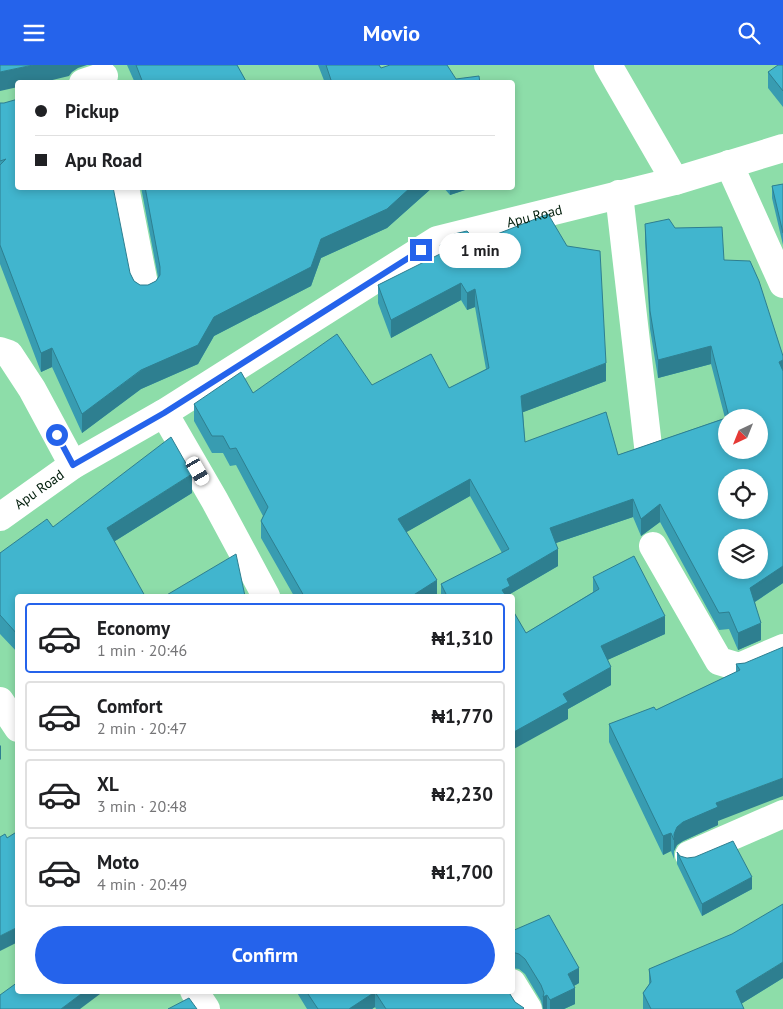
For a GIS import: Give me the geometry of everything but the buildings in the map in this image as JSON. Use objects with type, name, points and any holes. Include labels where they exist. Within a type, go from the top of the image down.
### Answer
[{"type":"street","points":[[608,65],[674,181]]},
{"type":"street","name":"Apu Road","points":[[0,517],[73,465],[164,413],[437,240],[674,181],[783,147]]},
{"type":"street","points":[[729,164],[783,283]]},
{"type":"street","points":[[126,190],[145,289]]},
{"type":"street","points":[[619,194],[648,446]]},
{"type":"street","points":[[0,351],[9,353],[32,389],[73,465]]},
{"type":"street","points":[[164,413],[215,501],[265,594]]},
{"type":"street","points":[[653,546],[719,661],[739,667],[783,648]]},
{"type":"street","points":[[0,701],[15,724]]},
{"type":"street","points":[[689,855],[783,814]]},
{"type":"street","points":[[515,988],[528,1009]]},
{"type":"street","points":[[196,994],[206,1009]]},
{"type":"route","points":[[57,435],[73,465],[164,413],[421,250]]}]
